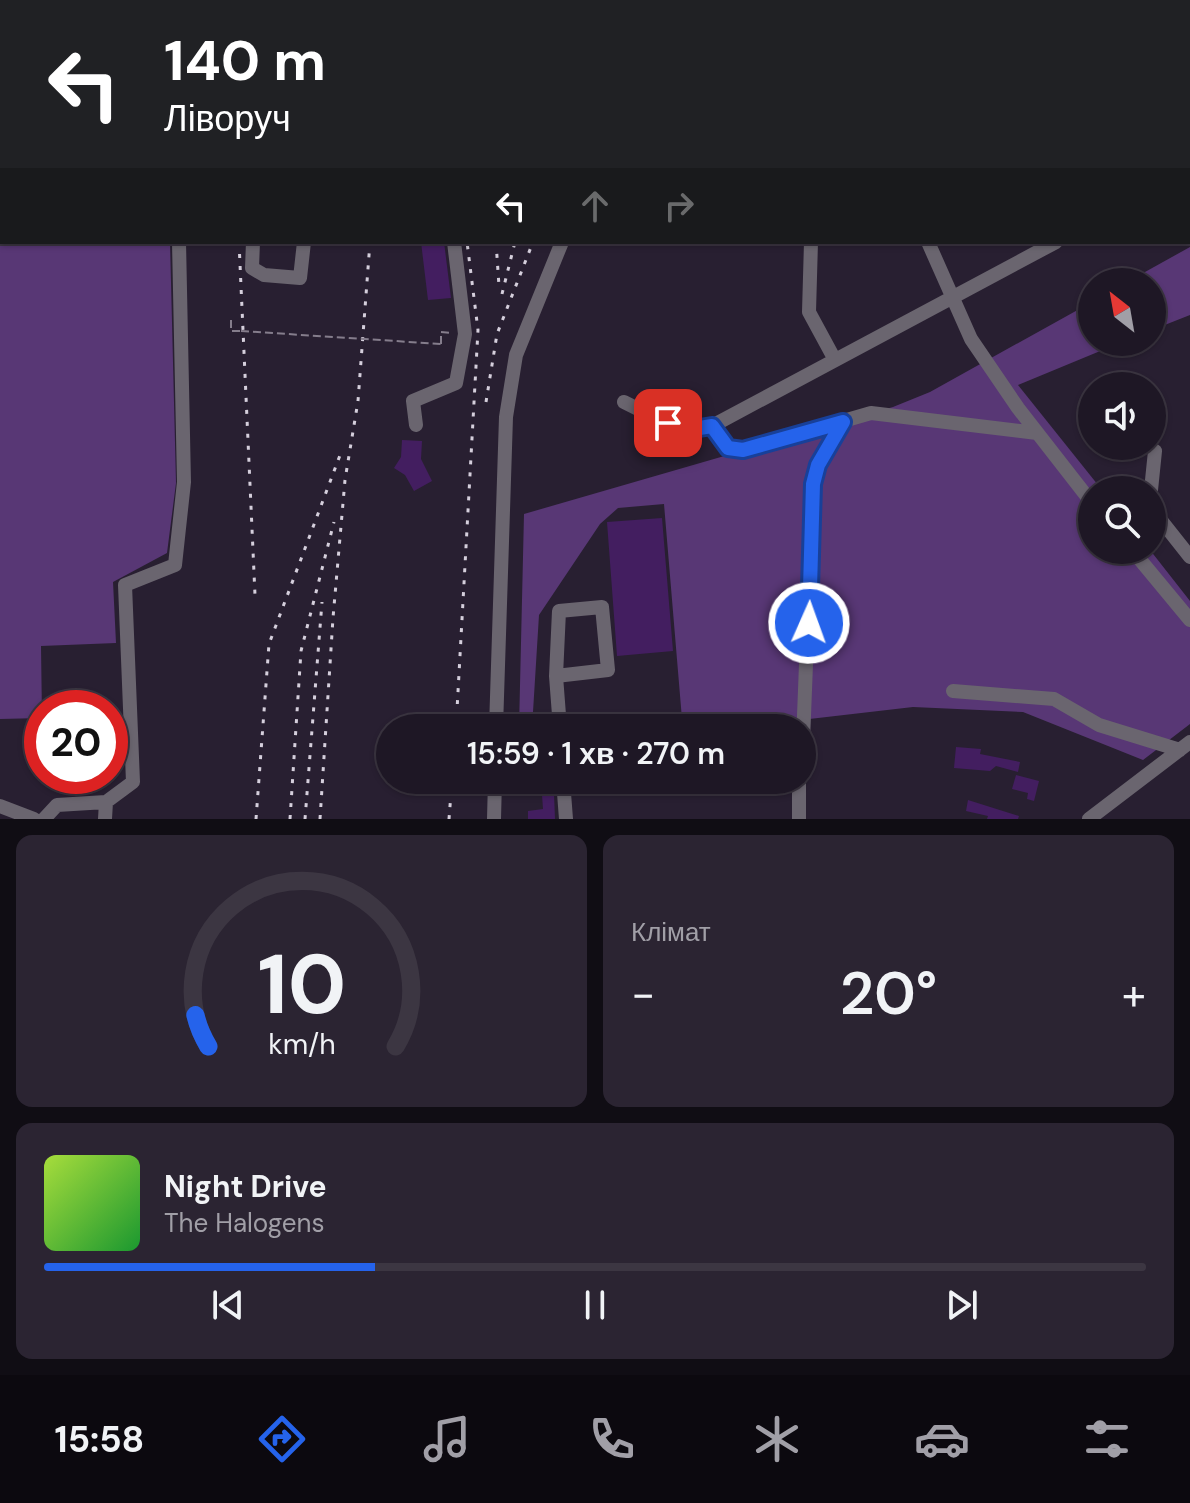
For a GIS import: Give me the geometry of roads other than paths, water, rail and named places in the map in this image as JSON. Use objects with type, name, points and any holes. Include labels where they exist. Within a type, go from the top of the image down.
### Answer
[{"type":"street","points":[[44,819],[57,805],[106,802],[133,782],[125,585],[175,565],[184,482],[179,244]]},
{"type":"street","points":[[253,244],[252,268],[264,275],[300,278],[304,244]]},
{"type":"street","points":[[416,425],[413,401],[456,383],[465,334],[454,244]]},
{"type":"street","points":[[496,714],[506,417],[516,355],[561,244]]},
{"type":"street","points":[[811,244],[809,312],[835,360]]},
{"type":"street","points":[[934,244],[971,339],[1078,485]]},
{"type":"street","points":[[624,402],[676,428],[712,426],[1052,244]]},
{"type":"street","points":[[712,426],[728,448],[743,450],[871,413],[1037,433]]},
{"type":"street","points":[[804,714],[813,484],[818,465],[843,422]]},
{"type":"street","points":[[1166,527],[1190,557]]},
{"type":"street","points":[[1144,564],[1190,620]]},
{"type":"street","points":[[556,676],[608,670],[602,607],[559,611],[556,676],[559,714]]},
{"type":"street","points":[[953,691],[1054,699],[1099,725],[1185,746]]},
{"type":"street","points":[[1089,819],[1185,746]]},
{"type":"street","points":[[494,819],[495,794]]},
{"type":"street","points":[[564,794],[566,819]]},
{"type":"street","points":[[799,794],[799,819]]},
{"type":"street","points":[[105,819],[106,802]]},
{"type":"street","points":[[0,806],[34,819]]},
{"type":"railway","points":[[239,244],[255,595]]},
{"type":"railway","points":[[320,819],[333,618],[345,480],[358,401],[370,244]]},
{"type":"railway","points":[[457,714],[478,330],[467,244]]},
{"type":"railway","points":[[496,244],[499,286]]},
{"type":"railway","points":[[502,294],[514,244]]},
{"type":"railway","points":[[486,402],[497,334],[532,244]]},
{"type":"railway","points":[[256,819],[269,644],[342,450]]},
{"type":"railway","points":[[290,819],[301,651],[334,522]]},
{"type":"railway","points":[[305,819],[322,602]]},
{"type":"railway","points":[[449,819],[451,794]]}]
